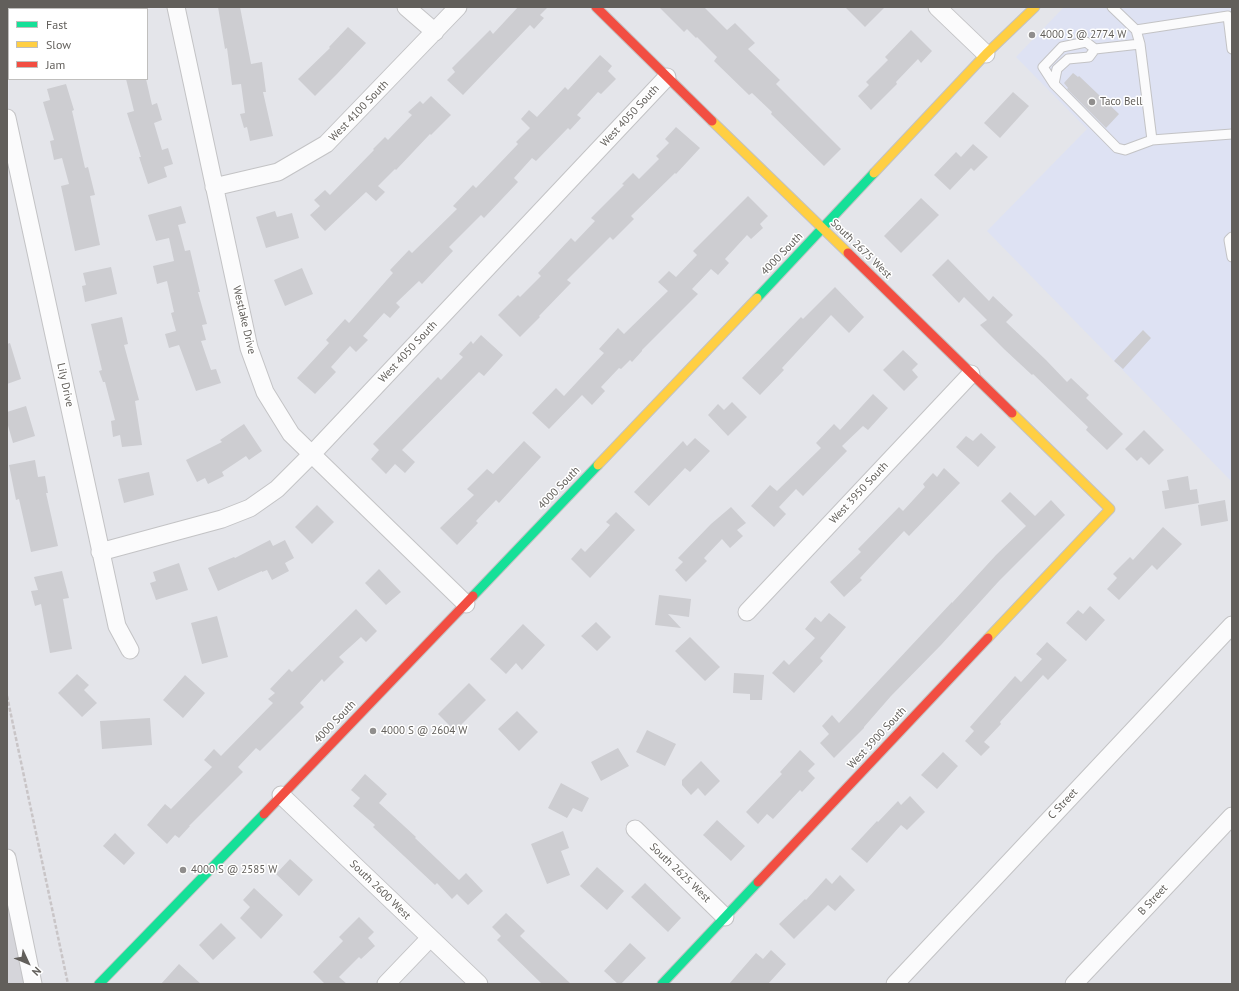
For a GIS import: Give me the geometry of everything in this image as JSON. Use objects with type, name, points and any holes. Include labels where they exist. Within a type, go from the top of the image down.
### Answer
[{"type":"street","name":"Westlake Drive","points":[[176,7],[249,348],[265,392],[291,434],[466,604]]},
{"type":"street","points":[[406,7],[435,32]]},
{"type":"street","name":"West 4100 South","points":[[214,187],[278,172],[326,144],[458,7]]},
{"type":"street","name":"South 2675 West","points":[[596,7],[1110,509]]},
{"type":"street","points":[[938,7],[986,54]]},
{"type":"street","name":"4000 South","points":[[98,984],[466,604],[986,54],[1035,7]]},
{"type":"street","name":"West 4050 South","points":[[100,552],[222,519],[250,508],[277,489],[312,454],[668,77]]},
{"type":"street","name":"Lily Drive","points":[[7,118],[116,626],[130,650]]},
{"type":"street","name":"West 3950 South","points":[[747,612],[971,374]]},
{"type":"street","name":"West 3900 South","points":[[662,984],[1110,509]]},
{"type":"street","name":"C Street","points":[[895,984],[1232,625]]},
{"type":"street","name":"South 2600 West","points":[[281,795],[479,984]]},
{"type":"street","name":"B Street","points":[[1074,984],[1232,816]]},
{"type":"street","name":"South 2625 West","points":[[635,829],[725,917]]},
{"type":"street","points":[[7,858],[33,984]]},
{"type":"street","points":[[386,984],[430,938]]},
{"type":"lane","points":[[1112,7],[1136,30],[1140,44],[1152,140]]},
{"type":"lane","points":[[1136,30],[1227,12],[1232,45]]},
{"type":"lane","points":[[1140,44],[1095,49],[1086,42],[1062,47],[1043,66],[1054,84],[1117,148],[1125,150],[1152,140],[1232,134]]},
{"type":"lane","points":[[1054,84],[1057,70],[1068,60],[1089,57],[1095,49]]},
{"type":"lane","points":[[1232,237],[1229,240],[1232,257]]},
{"type":"path","points":[[7,696],[68,984]]},
{"type":"shaded area","points":[[1064,7],[1232,7],[1232,482],[987,231],[1087,129],[1016,57]]},
{"type":"shaded area","points":[[7,900],[25,984],[7,984]]},
{"type":"building","points":[[218,7],[240,7],[251,64],[262,62],[266,92],[263,92],[273,136],[250,141],[247,127],[244,128],[240,114],[245,113],[241,84],[232,85],[227,48],[225,49]]},
{"type":"building","points":[[518,7],[548,7],[540,15],[544,18],[534,29],[530,25],[463,95],[447,80],[455,72],[452,68],[490,30],[493,34]]},
{"type":"building","points":[[659,7],[704,7],[727,30],[735,23],[755,43],[748,49],[780,80],[776,84],[841,149],[824,166],[771,114],[772,112],[752,93],[749,95],[714,61],[717,57],[697,37],[696,38],[687,29],[684,32]]},
{"type":"building","points":[[845,7],[885,7],[865,27]]},
{"type":"building","points":[[348,27],[366,43],[315,96],[298,79],[330,48],[329,47]]},
{"type":"building","points":[[911,30],[932,51],[921,63],[918,59],[896,82],[897,84],[871,110],[858,96],[869,85],[866,82],[888,60],[885,57]]},
{"type":"building","points":[[600,55],[612,66],[608,71],[616,79],[601,94],[598,92],[577,115],[581,118],[570,130],[568,128],[536,161],[532,158],[514,178],[518,182],[484,218],[481,215],[449,247],[453,251],[422,284],[419,281],[396,303],[400,307],[390,318],[384,313],[363,336],[368,340],[356,352],[350,346],[331,367],[336,372],[315,394],[297,378],[329,343],[326,340],[345,319],[349,323],[393,273],[390,270],[409,250],[412,253],[457,209],[453,206],[473,185],[476,188],[518,144],[516,142],[530,128],[521,119],[529,110],[537,117],[565,87],[568,90]]},
{"type":"building","name":"Taco Bell","points":[[1073,73],[1078,77],[1079,76],[1119,114],[1106,128],[1067,89],[1068,88],[1064,83]]},
{"type":"building","points":[[126,80],[146,80],[152,105],[157,103],[162,120],[154,123],[162,150],[168,148],[173,164],[164,167],[167,177],[148,184],[127,113],[134,111]]},
{"type":"building","points":[[66,84],[74,110],[72,111],[85,168],[88,167],[95,195],[90,196],[100,245],[75,251],[61,186],[69,184],[62,158],[54,160],[50,141],[54,140],[43,102],[50,100],[47,89]]},
{"type":"building","points":[[1013,92],[1029,106],[1000,138],[984,123]]},
{"type":"building","points":[[431,96],[451,115],[378,186],[385,192],[376,201],[366,192],[325,231],[310,215],[320,206],[314,200],[325,190],[330,195],[385,137],[388,140],[412,115],[408,112],[420,101],[423,104]]},
{"type":"building","points":[[676,127],[700,148],[676,174],[675,173],[631,216],[634,219],[613,240],[610,237],[567,280],[571,283],[520,337],[498,315],[518,295],[520,297],[541,276],[538,273],[571,238],[575,242],[595,221],[591,218],[624,185],[622,184],[633,173],[639,179],[659,159],[656,156],[669,143],[665,139]]},
{"type":"building","points":[[973,144],[988,157],[974,171],[971,168],[950,190],[934,175],[956,152],[961,157]]},
{"type":"building","points":[[748,196],[768,216],[760,224],[763,228],[751,239],[747,235],[725,259],[729,263],[718,275],[711,269],[692,289],[698,294],[632,362],[630,360],[621,369],[619,368],[601,387],[605,391],[592,405],[582,395],[549,429],[532,413],[556,388],[564,396],[604,353],[599,349],[618,328],[624,334],[668,291],[658,282],[669,271],[676,277],[697,255],[693,251]]},
{"type":"building","points":[[921,198],[939,215],[901,253],[884,236]]},
{"type":"building","points":[[181,206],[186,223],[178,225],[185,251],[190,250],[200,292],[198,292],[207,324],[202,325],[206,340],[201,341],[211,370],[216,369],[221,383],[196,391],[179,345],[169,348],[165,334],[176,331],[171,313],[174,312],[167,281],[157,284],[153,266],[174,261],[169,238],[156,241],[148,215]]},
{"type":"building","points":[[275,211],[277,217],[292,213],[299,238],[266,248],[256,217]]},
{"type":"building","points":[[948,259],[989,301],[993,296],[1013,315],[1006,322],[1067,382],[1071,378],[1089,395],[1086,398],[1123,434],[1107,450],[1086,430],[1088,427],[980,325],[987,320],[964,297],[959,303],[932,275]]},
{"type":"building","points":[[111,267],[117,294],[85,302],[82,286],[86,285],[83,273]]},
{"type":"building","points":[[302,268],[313,294],[285,306],[274,280]]},
{"type":"building","points":[[835,287],[864,317],[849,333],[831,315],[782,368],[784,370],[760,395],[742,378],[801,317],[803,319]]},
{"type":"building","points":[[122,317],[128,344],[124,345],[139,400],[135,401],[142,445],[122,447],[120,435],[113,437],[111,421],[115,420],[105,382],[103,382],[99,371],[102,370],[91,324]]},
{"type":"building","points":[[1143,330],[1151,338],[1123,369],[1114,361]]},
{"type":"building","points":[[481,335],[503,355],[484,376],[479,372],[402,450],[415,462],[405,473],[395,464],[386,474],[371,459],[379,450],[373,444],[438,377],[441,380],[463,357],[459,354],[471,341],[473,344]]},
{"type":"building","points":[[10,343],[21,379],[7,384],[7,344]]},
{"type":"building","points":[[903,350],[918,364],[912,370],[918,377],[904,391],[883,370]]},
{"type":"building","points":[[873,394],[888,408],[868,430],[863,426],[842,446],[847,451],[803,496],[796,489],[779,507],[786,514],[774,527],[751,506],[770,485],[777,491],[821,448],[816,443],[834,424],[840,430]]},
{"type":"building","points":[[732,402],[747,417],[728,436],[708,415],[718,404],[724,410]]},
{"type":"building","points":[[26,406],[35,436],[13,443],[7,422],[7,412]]},
{"type":"building","points":[[244,424],[262,451],[249,460],[246,456],[222,472],[224,476],[208,484],[205,478],[197,482],[186,460],[222,442],[220,440]]},
{"type":"building","points":[[1144,430],[1164,450],[1149,465],[1141,457],[1137,461],[1125,449]]},
{"type":"building","points":[[981,433],[996,447],[978,467],[956,447],[966,436],[973,441]]},
{"type":"building","points":[[695,438],[710,451],[690,472],[685,468],[649,506],[634,492],[683,441],[687,446]]},
{"type":"building","points":[[524,441],[541,457],[499,503],[496,500],[476,521],[478,523],[457,545],[440,528],[474,495],[467,489],[487,469],[493,474]]},
{"type":"building","points":[[35,460],[38,477],[45,476],[48,493],[46,493],[58,546],[31,552],[19,499],[16,500],[9,465]]},
{"type":"building","points":[[944,468],[960,483],[909,536],[904,531],[860,578],[862,580],[844,597],[830,582],[861,552],[858,549],[899,507],[903,511],[925,487],[923,484],[933,473],[937,477]]},
{"type":"building","points":[[149,472],[154,495],[124,503],[118,479]]},
{"type":"building","points":[[1188,476],[1190,490],[1197,489],[1199,503],[1165,509],[1162,491],[1169,490],[1167,480]]},
{"type":"building","points":[[1010,492],[1035,516],[1051,500],[1065,515],[999,581],[941,645],[891,696],[864,728],[834,758],[820,743],[829,734],[822,726],[832,715],[839,723],[996,555],[1026,526],[1001,501]]},
{"type":"building","points":[[1225,500],[1228,521],[1201,526],[1198,505]]},
{"type":"building","points":[[317,505],[334,522],[312,544],[295,527]]},
{"type":"building","points":[[731,507],[746,523],[737,530],[743,536],[730,548],[722,539],[704,558],[707,561],[686,582],[675,570],[683,562],[678,558],[711,524]]},
{"type":"building","points":[[616,512],[635,530],[590,578],[571,559],[581,548],[585,552],[610,525],[606,522]]},
{"type":"building","points":[[1163,527],[1182,544],[1157,570],[1152,565],[1119,600],[1107,589],[1117,578],[1113,574],[1130,557],[1133,560]]},
{"type":"building","points":[[270,540],[273,546],[285,540],[294,558],[285,563],[289,571],[272,580],[267,570],[262,571],[218,591],[208,568],[234,557],[235,558]]},
{"type":"building","points":[[179,563],[188,590],[156,600],[150,583],[156,581],[153,572]]},
{"type":"building","points":[[379,569],[401,592],[386,605],[365,583]]},
{"type":"building","points":[[62,571],[69,598],[63,599],[72,649],[50,653],[41,604],[35,606],[31,591],[38,590],[34,577]]},
{"type":"building","points":[[659,595],[691,599],[689,617],[668,614],[681,628],[655,625]]},
{"type":"building","points":[[1090,606],[1105,620],[1086,641],[1066,623],[1078,610],[1083,614]]},
{"type":"building","points":[[356,609],[377,631],[366,642],[361,637],[339,657],[344,662],[324,682],[322,679],[300,703],[304,707],[260,751],[256,748],[238,767],[243,772],[179,838],[175,835],[167,844],[147,825],[165,804],[171,809],[212,767],[204,760],[214,749],[221,756],[273,703],[268,699],[275,693],[270,689],[289,669],[292,672]]},
{"type":"building","points":[[829,613],[846,627],[820,658],[823,661],[794,693],[772,673],[784,660],[789,665],[815,638],[805,629],[815,617],[821,622]]},
{"type":"building","points":[[217,616],[228,657],[202,664],[191,623]]},
{"type":"building","points":[[596,622],[611,637],[597,651],[581,636]]},
{"type":"building","points":[[523,624],[545,645],[522,670],[516,663],[506,674],[490,659]]},
{"type":"building","points":[[690,637],[720,667],[705,681],[675,651]]},
{"type":"building","points":[[1047,642],[1067,660],[1048,680],[1043,675],[1000,722],[1001,724],[984,742],[990,747],[981,756],[965,741],[974,731],[970,727],[1015,676],[1021,682],[1042,659],[1036,654]]},
{"type":"building","points":[[734,673],[764,675],[762,700],[750,700],[750,694],[733,693]]},
{"type":"building","points":[[77,674],[89,685],[84,690],[97,703],[82,717],[58,693]]},
{"type":"building","points":[[185,675],[205,693],[183,718],[163,700]]},
{"type":"building","points":[[469,683],[486,700],[455,731],[438,714]]},
{"type":"building","points":[[517,711],[538,732],[519,751],[498,729]]},
{"type":"building","points":[[150,718],[152,745],[102,749],[100,721]]},
{"type":"building","points":[[647,730],[676,744],[665,766],[636,752]]},
{"type":"building","points":[[618,748],[629,766],[601,781],[591,762]]},
{"type":"building","points":[[800,750],[815,764],[808,771],[815,778],[802,792],[800,790],[773,819],[767,814],[758,824],[746,812],[782,774],[780,772]]},
{"type":"building","points":[[943,752],[958,766],[937,789],[921,775]]},
{"type":"building","points":[[701,761],[720,781],[705,796],[698,788],[691,795],[682,785],[682,780]]},
{"type":"building","points":[[365,774],[387,794],[379,803],[459,880],[466,873],[483,891],[468,905],[457,894],[452,899],[437,883],[435,885],[373,827],[375,825],[353,806],[360,798],[351,790]]},
{"type":"building","points":[[561,783],[589,798],[582,812],[573,808],[567,818],[548,808]]},
{"type":"building","points":[[910,796],[925,812],[907,830],[901,825],[867,863],[851,849],[898,801],[901,805]]},
{"type":"building","points":[[717,820],[745,846],[731,861],[703,835]]},
{"type":"building","points":[[563,831],[569,848],[561,851],[570,875],[547,884],[531,844]]},
{"type":"building","points":[[115,833],[135,853],[124,865],[103,846]]},
{"type":"building","points":[[290,859],[313,880],[299,896],[276,874]]},
{"type":"building","points":[[597,867],[624,891],[607,910],[580,886]]},
{"type":"building","points":[[840,875],[855,890],[835,911],[828,905],[794,939],[779,924],[805,899],[806,900],[826,878],[832,884]]},
{"type":"building","points":[[645,883],[681,918],[668,932],[631,897]]},
{"type":"building","points":[[254,888],[283,915],[261,939],[240,918],[250,907],[243,900]]},
{"type":"building","points":[[506,913],[525,931],[520,936],[571,984],[542,984],[497,940],[501,936],[492,927]]},
{"type":"building","points":[[359,917],[374,932],[368,938],[375,946],[361,959],[359,957],[339,977],[347,984],[325,984],[313,972],[343,941],[339,937]]},
{"type":"building","points":[[221,923],[236,938],[213,960],[199,945]]},
{"type":"building","points":[[630,943],[646,958],[621,984],[618,984],[604,971]]},
{"type":"building","points":[[771,950],[786,964],[768,984],[729,984],[756,953],[763,959]]},
{"type":"building","points":[[179,964],[201,984],[161,984]]},
{"type":"traffic: fast","points":[[757,298],[874,173]]},
{"type":"traffic: fast","points":[[473,596],[598,465]]},
{"type":"traffic: fast","points":[[99,984],[264,814]]},
{"type":"traffic: fast","points":[[662,984],[758,882]]},
{"type":"traffic: slow","points":[[874,173],[986,54],[1035,7]]},
{"type":"traffic: slow","points":[[712,121],[848,253]]},
{"type":"traffic: slow","points":[[598,465],[757,298]]},
{"type":"traffic: slow","points":[[988,638],[1110,509],[1012,413]]},
{"type":"traffic: jam","points":[[596,7],[712,121]]},
{"type":"traffic: jam","points":[[848,253],[1012,413]]},
{"type":"traffic: jam","points":[[264,814],[473,596]]},
{"type":"traffic: jam","points":[[758,882],[988,638]]},
{"type":"place","name":"4000 S @ 2774 W","points":[[1032,35]]},
{"type":"place","name":"Taco Bell","points":[[1092,102]]},
{"type":"place","name":"4000 S @ 2604 W","points":[[373,731]]},
{"type":"place","name":"4000 S @ 2585 W","points":[[183,870]]}]
